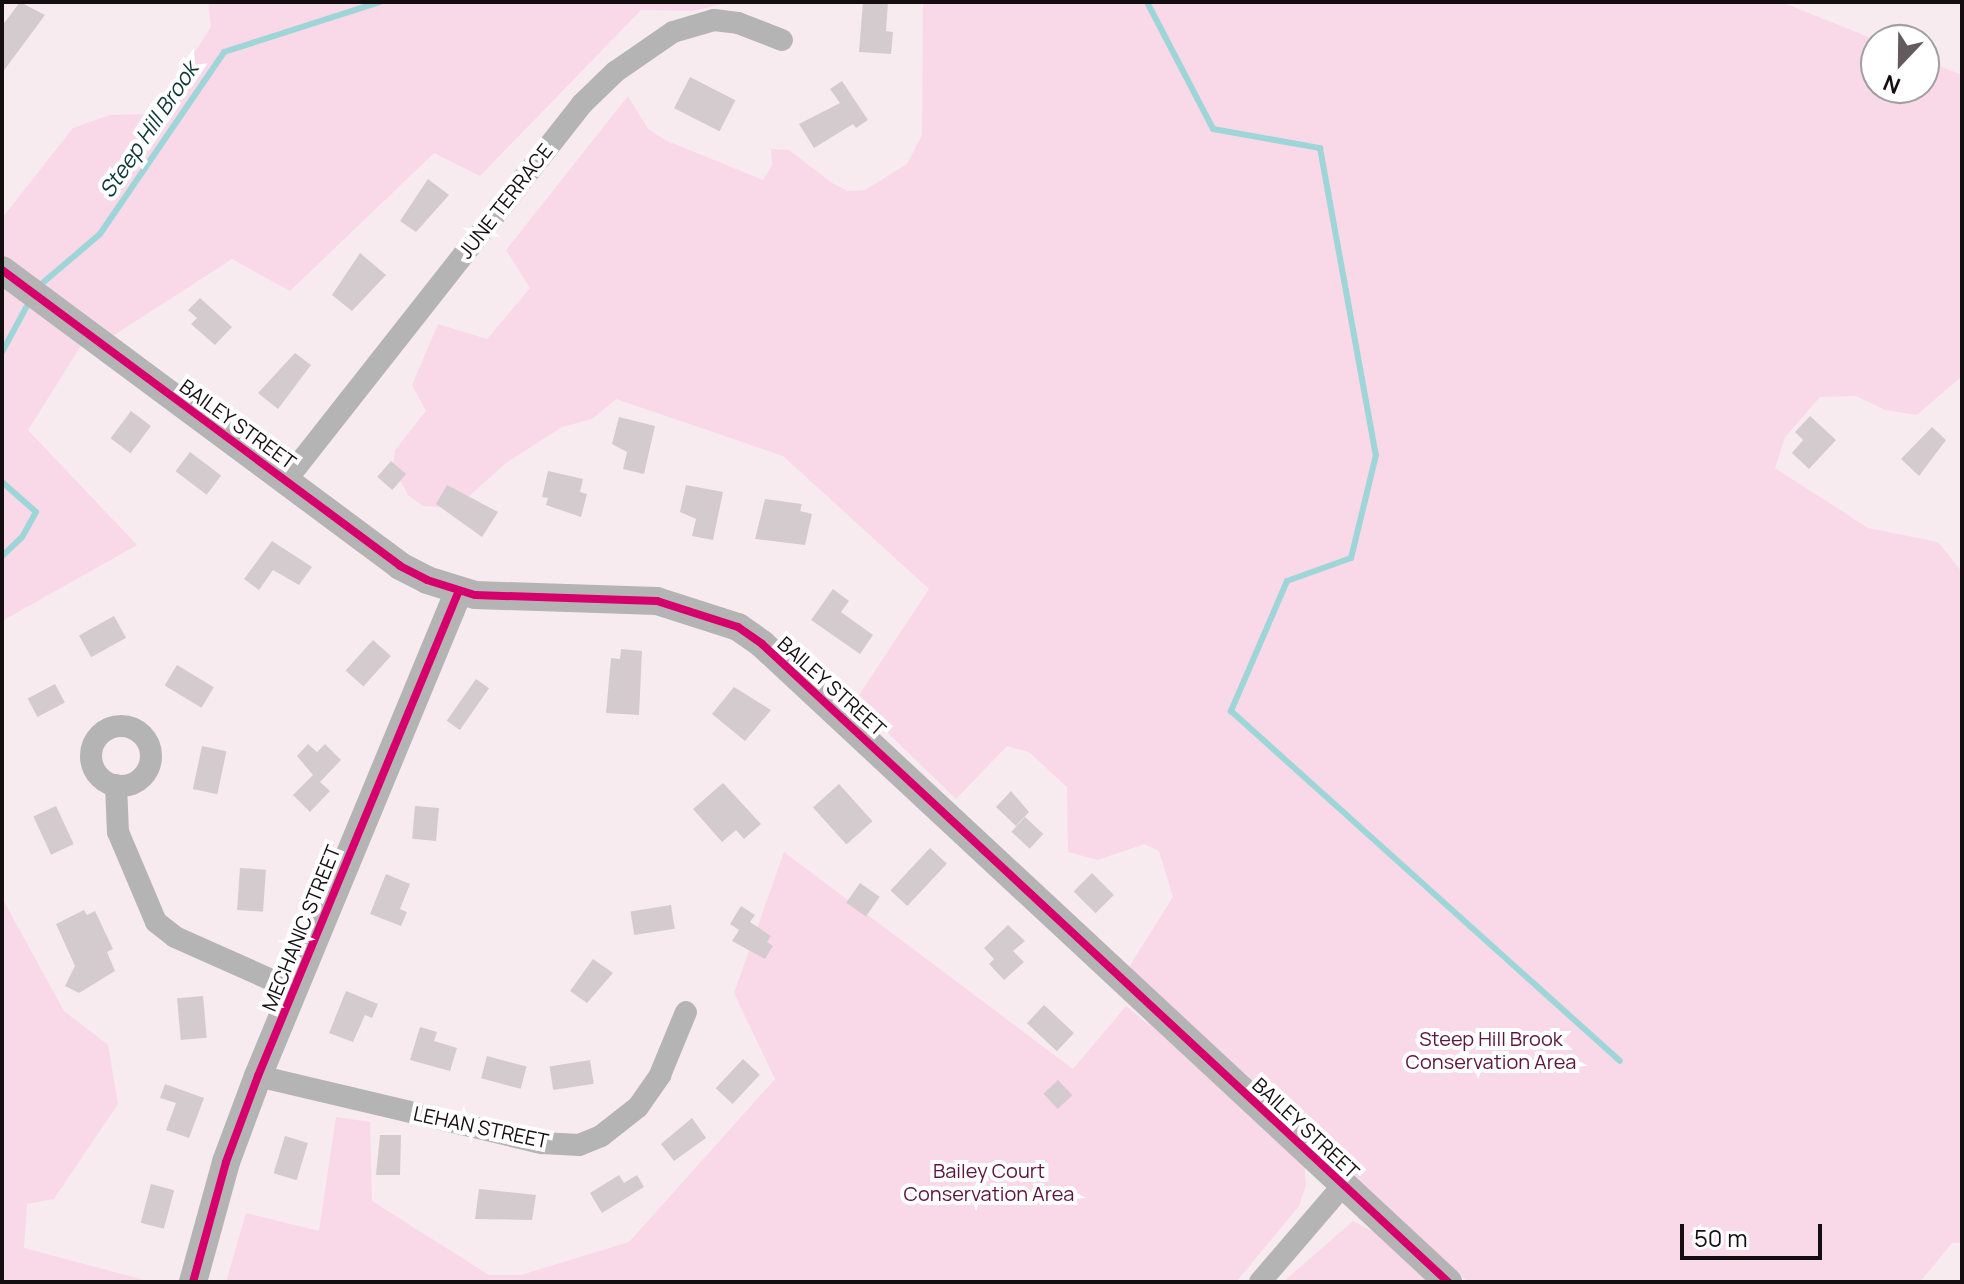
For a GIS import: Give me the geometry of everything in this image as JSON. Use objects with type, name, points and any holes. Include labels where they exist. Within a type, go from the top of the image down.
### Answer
[{"type":"street","name":"JUNE TERRACE","points":[[287,479],[582,104],[615,72],[673,32],[714,20],[738,23],[782,40]]},
{"type":"street","name":"BAILEY STREET","points":[[22,286],[287,479],[400,566],[458,593],[657,601],[738,627],[917,784],[1448,1282]]},
{"type":"street","name":"MECHANIC STREET","points":[[193,1282],[226,1162],[258,1076],[458,593]]},
{"type":"street","points":[[116,785],[118,832],[156,922],[175,937],[292,989]]},
{"type":"street","name":"LEHAN STREET","points":[[258,1076],[542,1143],[579,1145],[601,1136],[638,1107],[660,1075],[686,1012]]},
{"type":"street","points":[[1260,1282],[1343,1185]]},
{"type":"green space","points":[[208,2],[732,2],[692,11],[641,10],[480,176],[434,153],[290,291],[232,259],[105,341],[2,263],[2,218],[73,128],[110,115],[145,114],[160,105],[211,27]]},
{"type":"green space","name":"Steep Hill Brook Conservation Area","points":[[923,2],[1781,2],[1860,34],[1860,104],[1940,104],[1940,66],[1962,75],[1962,376],[1917,415],[1885,410],[1856,396],[1820,397],[1785,437],[1775,468],[1868,528],[1938,542],[1962,572],[1962,1243],[1952,1243],[1920,1282],[1468,1282],[1127,970],[1173,897],[1159,851],[1144,844],[1098,860],[1068,852],[1067,787],[1029,752],[1007,746],[956,799],[855,701],[929,589],[783,456],[616,399],[592,419],[562,427],[506,463],[456,508],[423,506],[408,495],[393,467],[395,450],[426,411],[412,385],[438,324],[487,339],[530,288],[506,250],[628,96],[648,129],[665,140],[763,180],[772,165],[771,149],[789,150],[832,183],[848,191],[865,190],[907,164],[922,135]]},
{"type":"green space","points":[[2,285],[81,346],[28,430],[137,545],[2,621]]},
{"type":"green space","name":"Bailey Court Conservation Area","points":[[784,852],[1073,1069],[1126,1006],[1147,1023],[1151,1019],[1304,1160],[1306,1185],[1299,1206],[1236,1282],[226,1282],[246,1213],[319,1231],[336,1117],[370,1122],[372,1201],[489,1275],[521,1275],[629,1242],[775,1079],[734,993]]},
{"type":"green space","points":[[2,898],[64,1011],[108,1045],[118,1104],[54,1199],[27,1204],[24,1248],[152,1282],[2,1282]]},
{"type":"green space","points":[[1353,1221],[1374,1232],[1432,1282],[1283,1282]]},
{"type":"building","points":[[20,2],[45,15],[2,73],[2,26]]},
{"type":"building","points":[[863,2],[888,2],[886,31],[893,32],[891,54],[859,52]]},
{"type":"building","points":[[690,77],[735,100],[720,131],[674,108]]},
{"type":"building","points":[[842,81],[868,120],[856,128],[853,124],[814,148],[799,124],[840,103],[830,89]]},
{"type":"building","points":[[428,179],[449,195],[416,232],[400,221]]},
{"type":"building","points":[[360,253],[386,275],[352,311],[332,295]]},
{"type":"building","points":[[200,298],[232,327],[215,345],[191,324],[197,318],[188,310]]},
{"type":"building","points":[[295,353],[311,365],[278,409],[258,393]]},
{"type":"building","points":[[131,411],[151,426],[131,453],[111,438]]},
{"type":"building","points":[[1810,416],[1836,440],[1809,469],[1792,453],[1803,440],[1795,432]]},
{"type":"building","points":[[619,417],[655,426],[644,474],[623,469],[627,452],[612,444]]},
{"type":"building","points":[[1932,427],[1946,440],[1919,476],[1901,459]]},
{"type":"building","points":[[190,452],[221,475],[207,495],[176,471]]},
{"type":"building","points":[[391,461],[406,474],[392,490],[377,477]]},
{"type":"building","points":[[548,471],[583,479],[580,492],[587,494],[581,517],[546,505],[548,498],[542,497]]},
{"type":"building","points":[[447,485],[498,512],[482,537],[436,504]]},
{"type":"building","points":[[686,485],[723,492],[713,540],[692,536],[696,519],[680,512]]},
{"type":"building","points":[[765,499],[802,504],[800,511],[812,514],[805,545],[755,539]]},
{"type":"building","points":[[272,541],[312,567],[299,585],[273,570],[259,590],[244,579]]},
{"type":"building","points":[[833,589],[849,601],[841,612],[873,635],[860,654],[811,620]]},
{"type":"building","points":[[114,616],[126,638],[91,657],[79,635]]},
{"type":"building","points":[[373,640],[391,656],[363,687],[346,670]]},
{"type":"building","points":[[621,649],[642,651],[639,715],[606,713],[611,658],[620,659]]},
{"type":"building","points":[[177,665],[214,687],[201,708],[165,686]]},
{"type":"building","points":[[476,679],[489,688],[460,730],[447,721]]},
{"type":"building","points":[[55,684],[65,703],[37,717],[28,699]]},
{"type":"building","points":[[734,687],[771,710],[745,741],[712,714]]},
{"type":"building","points":[[308,744],[317,752],[325,744],[341,760],[320,782],[330,791],[310,812],[293,795],[313,775],[297,756]]},
{"type":"building","points":[[202,746],[226,751],[217,794],[193,789]]},
{"type":"building","points":[[723,783],[761,824],[744,839],[736,830],[722,842],[693,809]]},
{"type":"building","points":[[839,784],[872,821],[846,845],[813,807]]},
{"type":"building","points":[[1011,791],[1029,812],[1016,826],[996,807]]},
{"type":"building","points":[[56,806],[74,844],[51,855],[33,817]]},
{"type":"building","points":[[415,806],[439,808],[436,841],[412,839]]},
{"type":"building","points":[[1025,817],[1043,834],[1030,849],[1011,832]]},
{"type":"building","points":[[930,848],[947,864],[907,906],[890,890]]},
{"type":"building","points":[[240,868],[266,870],[263,912],[237,910]]},
{"type":"building","points":[[1092,873],[1114,895],[1096,913],[1074,891]]},
{"type":"building","points":[[386,874],[410,884],[400,909],[407,912],[401,926],[370,914]]},
{"type":"building","points":[[860,883],[880,897],[866,916],[846,903]]},
{"type":"building","points":[[671,905],[675,929],[634,935],[631,911]]},
{"type":"building","points":[[741,906],[755,915],[750,922],[771,936],[767,942],[773,946],[765,959],[732,941],[739,930],[730,924]]},
{"type":"building","points":[[84,910],[87,915],[95,911],[113,949],[107,952],[115,971],[79,993],[65,986],[75,966],[56,924]]},
{"type":"building","points":[[1008,925],[1025,941],[1013,951],[1024,962],[1004,980],[989,964],[994,959],[984,948]]},
{"type":"building","points":[[593,959],[613,973],[587,1003],[570,991]]},
{"type":"building","points":[[346,991],[378,1004],[372,1018],[365,1015],[353,1042],[329,1033]]},
{"type":"building","points":[[203,996],[207,1038],[181,1040],[177,998]]},
{"type":"building","points":[[1044,1005],[1074,1033],[1057,1051],[1027,1023]]},
{"type":"building","points":[[420,1027],[437,1032],[434,1041],[457,1048],[450,1071],[410,1060]]},
{"type":"building","points":[[487,1056],[527,1067],[521,1089],[481,1078]]},
{"type":"building","points":[[743,1059],[760,1075],[733,1104],[716,1088]]},
{"type":"building","points":[[590,1060],[594,1084],[553,1090],[550,1066]]},
{"type":"building","points":[[1058,1080],[1072,1095],[1058,1109],[1043,1094]]},
{"type":"building","points":[[165,1084],[204,1098],[189,1138],[166,1130],[176,1103],[160,1098]]},
{"type":"building","points":[[692,1118],[706,1138],[674,1161],[661,1144]]},
{"type":"building","points":[[380,1135],[401,1135],[400,1175],[376,1175]]},
{"type":"building","points":[[285,1136],[308,1143],[297,1180],[274,1173]]},
{"type":"building","points":[[619,1175],[624,1183],[637,1175],[644,1187],[602,1213],[590,1193]]},
{"type":"building","points":[[151,1184],[174,1190],[164,1229],[141,1223]]},
{"type":"building","points":[[479,1189],[536,1195],[532,1220],[475,1219]]},
{"type":"waterway","name":"Steep Hill Brook","points":[[39,286],[100,234],[224,52],[380,2]]},
{"type":"waterway","points":[[1147,2],[1213,129],[1320,148],[1376,455],[1351,558],[1287,581],[1231,711],[1620,1061]]},
{"type":"waterway","name":"Steep Hill Brook","points":[[2,352],[29,302]]},
{"type":"waterway","name":"Steep Hill Brook","points":[[2,482],[36,512],[22,537],[2,556]]},
{"type":"cycle path","points":[[2,270],[400,566],[427,580],[475,595],[657,601],[738,627],[762,644],[1448,1282]]},
{"type":"cycle path","points":[[193,1282],[226,1162],[258,1076],[458,593]]}]
